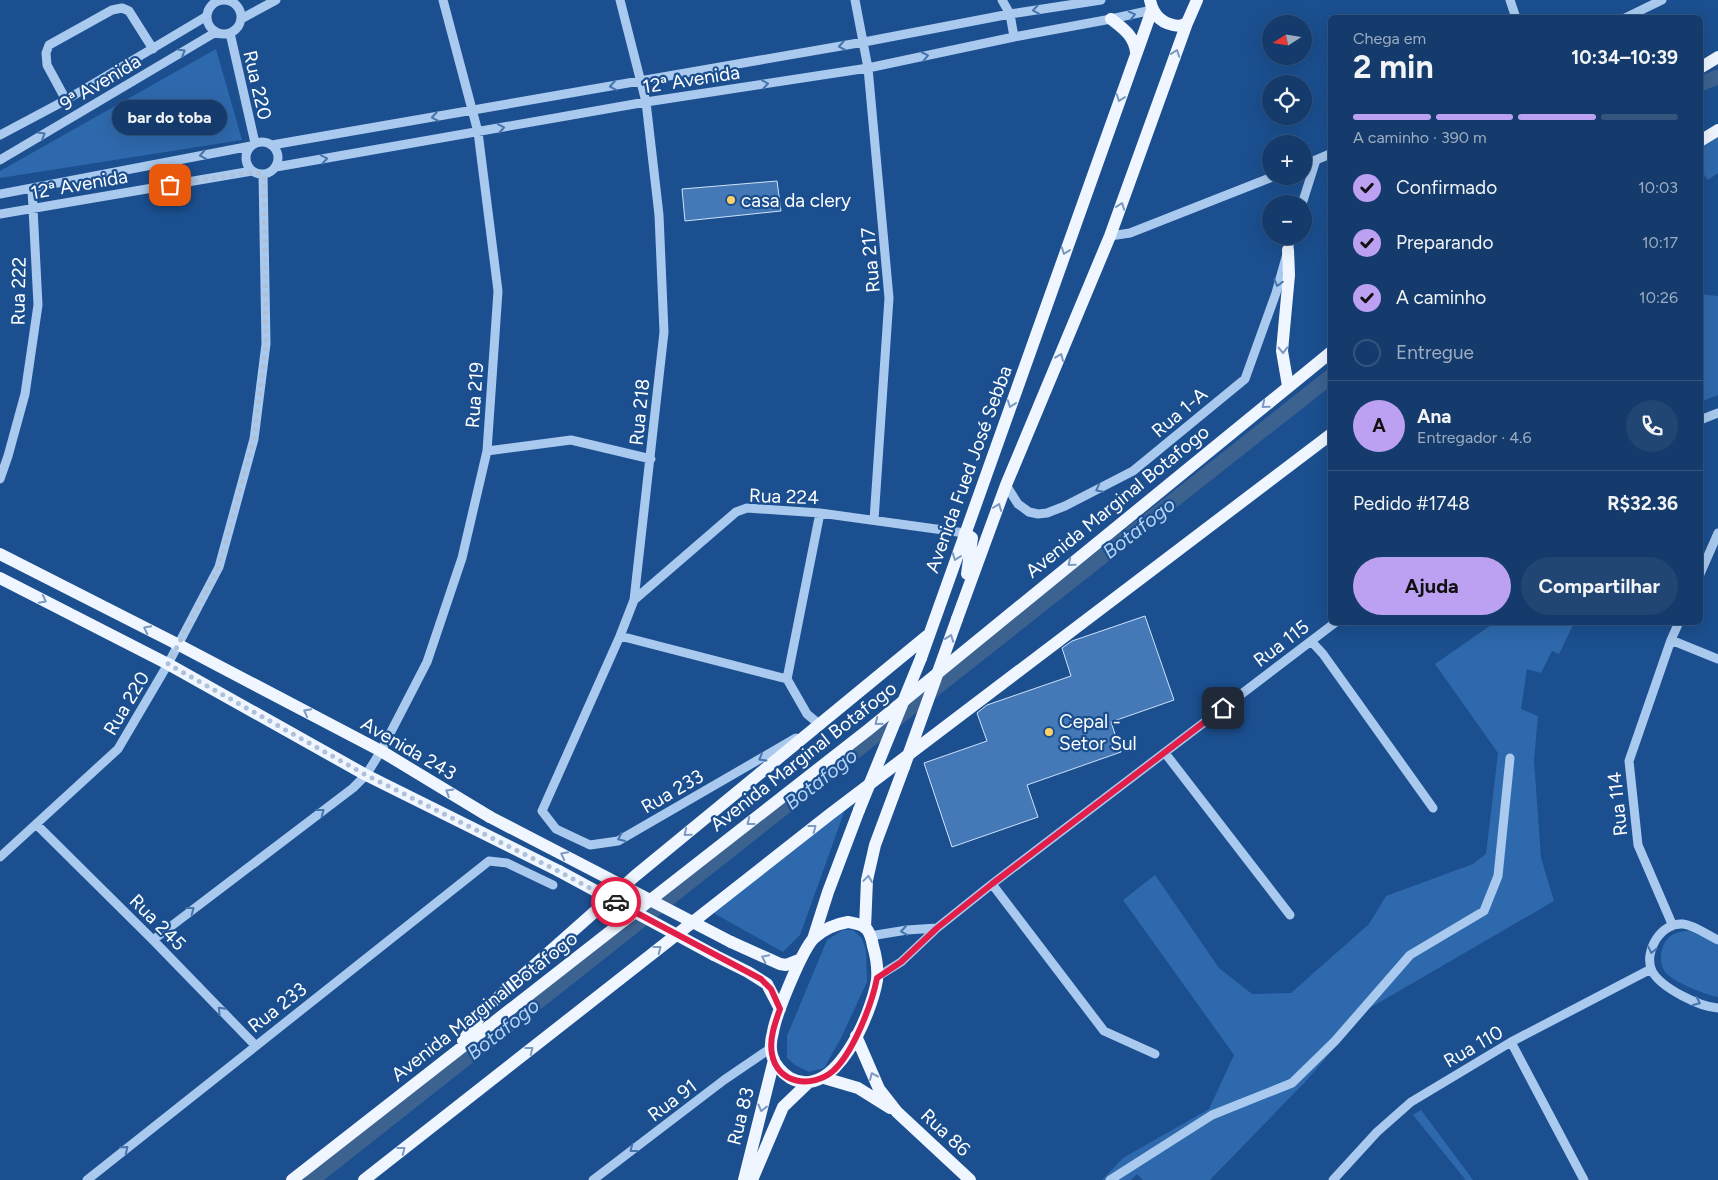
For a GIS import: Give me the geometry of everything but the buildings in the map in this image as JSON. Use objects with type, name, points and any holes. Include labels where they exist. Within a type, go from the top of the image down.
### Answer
[{"type":"main road","points":[[772,1054],[780,1071],[792,1079],[809,1082],[824,1078],[834,1070],[845,1056],[873,998],[877,978],[876,955],[868,932],[867,880],[875,845],[1006,485],[1110,236],[1197,0]]},
{"type":"main road","points":[[1151,5],[1158,18],[1171,25],[1180,26],[1187,23]]},
{"type":"main road","name":"Avenida Fued José Sebba","points":[[813,939],[858,810],[920,658],[1136,52],[1151,5]]},
{"type":"main road","points":[[1111,19],[1131,36],[1135,42],[1136,52]]},
{"type":"main road","points":[[1703,66],[1718,57]]},
{"type":"main road","points":[[1703,139],[1718,130]]},
{"type":"main road","points":[[1288,250],[1289,274],[1282,351],[1288,386]]},
{"type":"main road","name":"Avenida Marginal Botafogo","points":[[292,1180],[868,730],[1328,355]]},
{"type":"main road","points":[[364,1180],[829,815],[1328,438]]},
{"type":"main road","points":[[959,612],[972,538],[965,533]]},
{"type":"main road","name":"Avenida 243","points":[[0,554],[381,751],[490,817],[731,942],[780,964],[786,965],[801,959]]},
{"type":"main road","points":[[0,578],[168,664],[366,775],[558,871],[748,972],[767,984],[780,1009]]},
{"type":"main road","points":[[454,1053],[485,1009],[635,876],[928,635]]},
{"type":"main road","points":[[813,939],[827,928],[848,922],[868,932]]},
{"type":"main road","name":"Rua 83","points":[[744,1180],[772,1054],[773,1032],[780,1009],[801,959],[813,939]]},
{"type":"main road","name":"Rua 86","points":[[856,1036],[879,1089],[897,1112],[970,1180]]},
{"type":"main road","name":"Rua 86","points":[[824,1078],[858,1088],[897,1112]]},
{"type":"main road","name":"Rua 83","points":[[752,1180],[783,1107],[809,1082]]},
{"type":"street","points":[[221,0],[233,1],[241,12],[241,19],[239,25],[230,34],[216,32],[211,28],[209,8],[221,0]]},
{"type":"street","points":[[241,19],[276,0]]},
{"type":"street","name":"Rua 219","points":[[153,940],[353,788],[366,775],[381,751],[427,662],[462,558],[486,451],[498,291],[478,132],[443,0]]},
{"type":"street","name":"Rua 218","points":[[542,811],[620,636],[634,600],[664,332],[660,215],[646,102],[620,0]]},
{"type":"street","name":"Rua 217","points":[[856,0],[868,68],[889,298],[874,520]]},
{"type":"street","points":[[1002,0],[1010,14],[1014,37]]},
{"type":"street","name":"12ª Avenida","points":[[272,145],[864,42],[1010,14],[1101,0]]},
{"type":"street","points":[[1510,0],[1515,15]]},
{"type":"street","points":[[1631,15],[1662,0]]},
{"type":"street","name":"12ª Avenida","points":[[276,167],[646,102],[868,68],[1014,37],[1111,19],[1151,5]]},
{"type":"street","points":[[66,100],[47,65],[46,53],[49,46],[112,10],[122,8],[129,11],[153,49]]},
{"type":"street","name":"9ª Avenida","points":[[0,135],[66,100],[153,49],[209,8]]},
{"type":"street","name":"9ª Avenida","points":[[0,160],[216,32]]},
{"type":"street","name":"Rua 220","points":[[230,34],[253,145]]},
{"type":"street","points":[[267,142],[272,145],[278,155],[276,167],[264,174],[252,172],[246,159],[247,152],[253,145],[267,142]]},
{"type":"street","name":"12ª Avenida","points":[[0,194],[253,145]]},
{"type":"street","points":[[1312,162],[1328,155]]},
{"type":"street","points":[[1305,195],[1316,160]]},
{"type":"street","name":"12ª Avenida","points":[[0,214],[252,172]]},
{"type":"street","name":"Rua 220","points":[[0,857],[118,748],[179,645],[219,567],[254,439],[266,344],[264,174]]},
{"type":"street","points":[[1110,236],[1130,233],[1262,181]]},
{"type":"street","name":"Rua 222","points":[[0,479],[25,394],[38,305],[32,189]]},
{"type":"street","name":"Rua 1-A","points":[[1006,485],[1018,504],[1029,512],[1038,514],[1048,513],[1065,506],[1133,471],[1245,379],[1276,293],[1289,245]]},
{"type":"street","points":[[1703,419],[1718,413]]},
{"type":"street","points":[[486,451],[571,440],[651,459]]},
{"type":"street","name":"Rua 224","points":[[634,600],[736,512],[747,508],[820,513],[965,533]]},
{"type":"street","points":[[819,724],[808,714],[787,679],[820,513]]},
{"type":"street","points":[[1703,567],[1718,533]]},
{"type":"street","name":"Rua 115","points":[[877,978],[901,962],[937,928],[992,884],[1332,625]]},
{"type":"street","name":"Rua 114","points":[[1672,924],[1638,845],[1629,761],[1678,625]]},
{"type":"street","points":[[620,636],[787,679]]},
{"type":"street","points":[[1672,640],[1718,660]]},
{"type":"street","points":[[1310,641],[1323,654],[1433,808]]},
{"type":"street","name":"Rua 233","points":[[542,811],[556,829],[590,845],[618,841],[819,724]]},
{"type":"street","points":[[1165,753],[1290,915]]},
{"type":"street","points":[[1110,1180],[1212,1114],[1292,1083],[1335,1041],[1410,955],[1484,912],[1498,876],[1510,758]]},
{"type":"street","name":"Rua 245","points":[[36,824],[255,1045]]},
{"type":"street","name":"Rua 233","points":[[87,1180],[489,861],[507,863],[553,885]]},
{"type":"street","points":[[992,884],[1104,1031],[1155,1054]]},
{"type":"street","points":[[1718,940],[1684,924],[1672,924],[1663,930],[1654,942],[1650,958],[1651,969],[1659,980],[1676,992],[1710,1008],[1718,1008]]},
{"type":"street","points":[[868,932],[937,928]]},
{"type":"street","name":"Rua 110","points":[[1333,1180],[1377,1132],[1411,1102],[1511,1042],[1651,969]]},
{"type":"street","points":[[1511,1042],[1584,1180]]},
{"type":"street","name":"Rua 91","points":[[593,1180],[724,1080],[772,1054]]},
{"type":"shaded area","points":[[216,49],[242,140],[0,178],[0,171]]},
{"type":"shaded area","points":[[1718,130],[1718,173],[1708,180],[1703,173],[1703,139]]},
{"type":"shaded area","points":[[1703,294],[1718,296],[1718,395],[1703,401]]},
{"type":"shaded area","points":[[1491,625],[1573,625],[1559,654],[1552,651],[1541,673],[1527,669],[1521,709],[1538,716],[1534,760],[1541,858],[1554,901],[1368,1009],[1305,1082],[1210,1180],[1143,1180],[1137,1174],[1131,1180],[1102,1180],[1123,1158],[1209,1109],[1234,1055],[1123,900],[1155,875],[1219,968],[1252,994],[1291,993],[1369,924],[1386,896],[1473,864],[1486,854],[1498,753],[1435,664]]},
{"type":"shaded area","points":[[846,807],[800,935],[783,952],[708,910]]},
{"type":"shaded area","points":[[843,930],[853,930],[862,938],[866,951],[867,982],[840,1040],[824,1068],[809,1072],[795,1065],[787,1058],[787,1036],[827,940]]},
{"type":"shaded area","points":[[1689,931],[1718,943],[1718,997],[1682,984],[1665,972],[1661,962],[1663,946],[1676,933]]},
{"type":"shaded area","points":[[1421,1110],[1473,1180],[1464,1180],[1413,1115]]},
{"type":"waterway","name":"Botafogo","points":[[1703,83],[1718,77]]},
{"type":"waterway","name":"Botafogo","points":[[312,1180],[1328,379]]},
{"type":"way so far","points":[[170,185],[252,172],[264,174],[266,344],[254,439],[219,567],[168,664],[366,775],[616,902]]},
{"type":"place","name":"bar do toba","points":[[170,185]]},
{"type":"place","name":"casa da clery","points":[[731,200]]},
{"type":"place","name":"Cepal - Setor Sul","points":[[1049,732]]},
{"type":"route","points":[[616,902],[761,979],[767,984],[780,1009],[773,1032],[771,1048],[774,1060],[780,1071],[792,1079],[809,1082],[816,1081],[824,1078],[834,1070],[845,1056],[864,1020],[873,998],[877,978],[901,962],[937,928],[992,884],[1223,708]]}]
